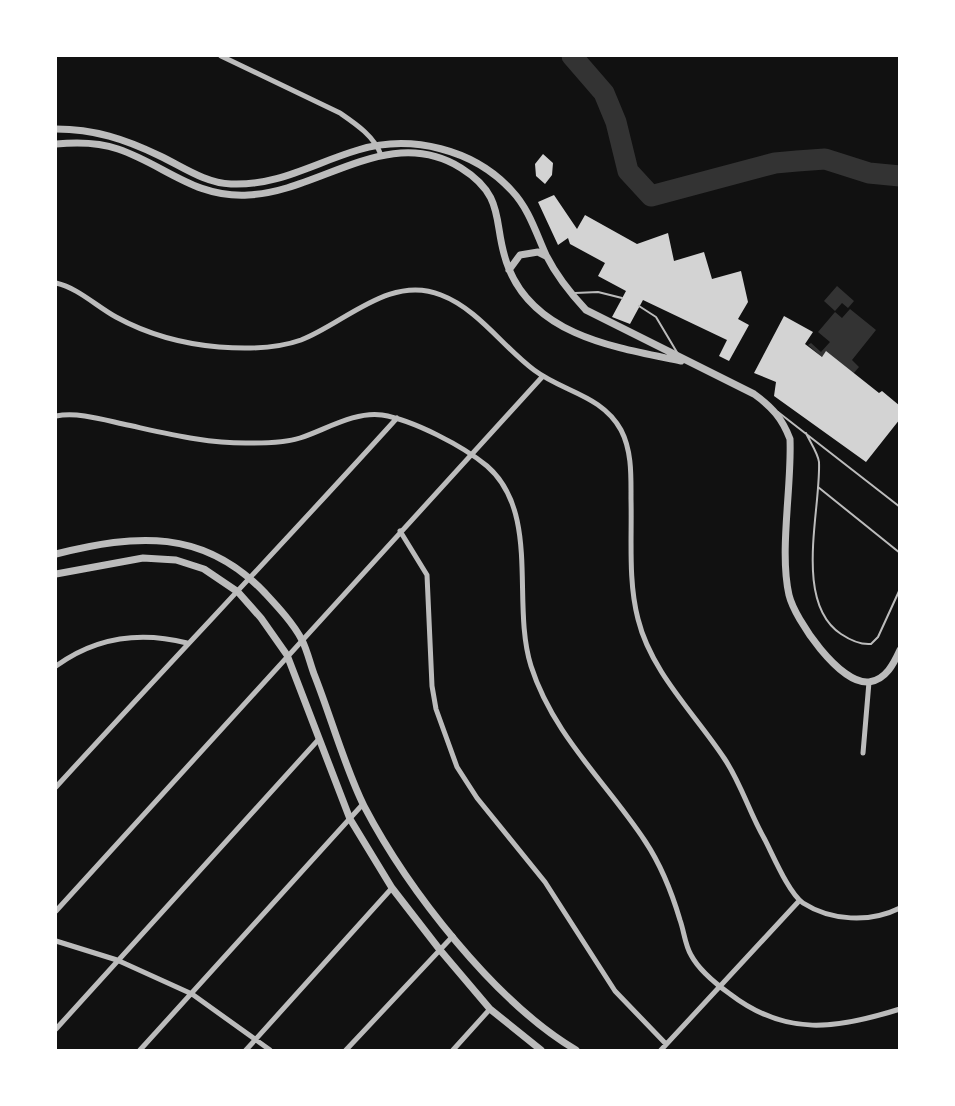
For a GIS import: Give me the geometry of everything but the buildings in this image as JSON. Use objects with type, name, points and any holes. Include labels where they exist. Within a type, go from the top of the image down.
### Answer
[{"type":"street","points":[[220,56],[340,113],[358,125],[377,145],[381,156]]},
{"type":"street","points":[[56,129],[83,129],[105,133],[130,142],[188,171],[229,184],[252,184],[282,178],[377,145],[418,144],[443,149],[484,166],[515,194],[527,212],[546,256],[571,293],[586,310],[754,394],[783,420],[790,439],[786,573],[789,596],[798,618],[814,642],[854,678],[869,682],[888,672],[900,650]]},
{"type":"street","points":[[56,144],[92,143],[116,148],[202,190],[246,196],[293,188],[362,159],[418,154],[440,158],[476,178],[488,191],[496,208],[509,270],[526,296],[543,313],[569,331],[618,347],[695,364]]},
{"type":"street","points":[[509,270],[520,255],[528,252],[546,256]]},
{"type":"street","points":[[56,283],[86,297],[135,327],[162,336],[218,347],[267,346],[297,341],[394,292],[417,290],[438,293],[467,310],[518,358],[543,376],[572,388],[593,401],[609,413],[621,430],[627,446],[631,471],[633,597],[646,645],[665,676],[726,762],[757,826],[799,901],[824,914],[850,918],[876,917],[900,908]]},
{"type":"street","points":[[56,911],[543,376]]},
{"type":"street","points":[[56,416],[93,417],[199,440],[249,443],[296,440],[358,417],[377,414],[397,418],[470,454],[488,467],[503,484],[515,507],[519,531],[521,611],[525,640],[540,688],[564,735],[647,843],[671,892],[690,953],[719,986],[745,1006],[772,1018],[802,1026],[834,1026],[900,1009]]},
{"type":"street","points":[[56,787],[188,643],[252,579],[397,418]]},
{"type":"street","points":[[400,531],[427,575],[432,686],[436,709],[458,767],[477,798],[545,882],[615,991],[666,1044]]},
{"type":"street","points":[[56,554],[95,544],[142,538],[182,542],[216,554],[252,579],[302,639],[363,804],[405,875],[503,994],[561,1041],[576,1050]]},
{"type":"street","points":[[56,574],[143,558],[176,560],[204,570],[238,592],[261,618],[287,655],[350,819],[392,888],[490,1009],[541,1050]]},
{"type":"street","points":[[56,666],[68,656],[100,643],[129,637],[160,636],[188,643]]},
{"type":"street","points":[[863,753],[869,682]]},
{"type":"street","points":[[56,1029],[319,739]]},
{"type":"street","points":[[140,1050],[363,804]]},
{"type":"street","points":[[246,1050],[392,888]]},
{"type":"street","points":[[661,1050],[799,901]]},
{"type":"street","points":[[346,1050],[453,936]]},
{"type":"street","points":[[56,942],[117,960],[192,994],[270,1050]]},
{"type":"street","points":[[453,1050],[490,1009]]},
{"type":"lane","points":[[571,293],[598,292],[622,298]]},
{"type":"lane","points":[[639,306],[656,316],[679,356]]},
{"type":"lane","points":[[771,407],[900,507]]},
{"type":"lane","points":[[806,433],[819,459],[814,576],[825,617],[834,629],[849,639],[871,644],[878,637],[900,590]]},
{"type":"lane","points":[[817,487],[900,553]]},
{"type":"shaded area","points":[[837,286],[854,301],[848,308],[842,303],[835,311],[824,301]]},
{"type":"shaded area","points":[[850,309],[876,330],[852,360],[859,367],[853,374],[826,352],[822,357],[808,345],[811,343],[821,352],[830,342],[818,332],[835,312],[842,318]]},
{"type":"waterway","points":[[572,56],[604,93],[616,122],[628,171],[651,196],[775,163],[797,161],[825,159],[869,173],[900,176]]}]
